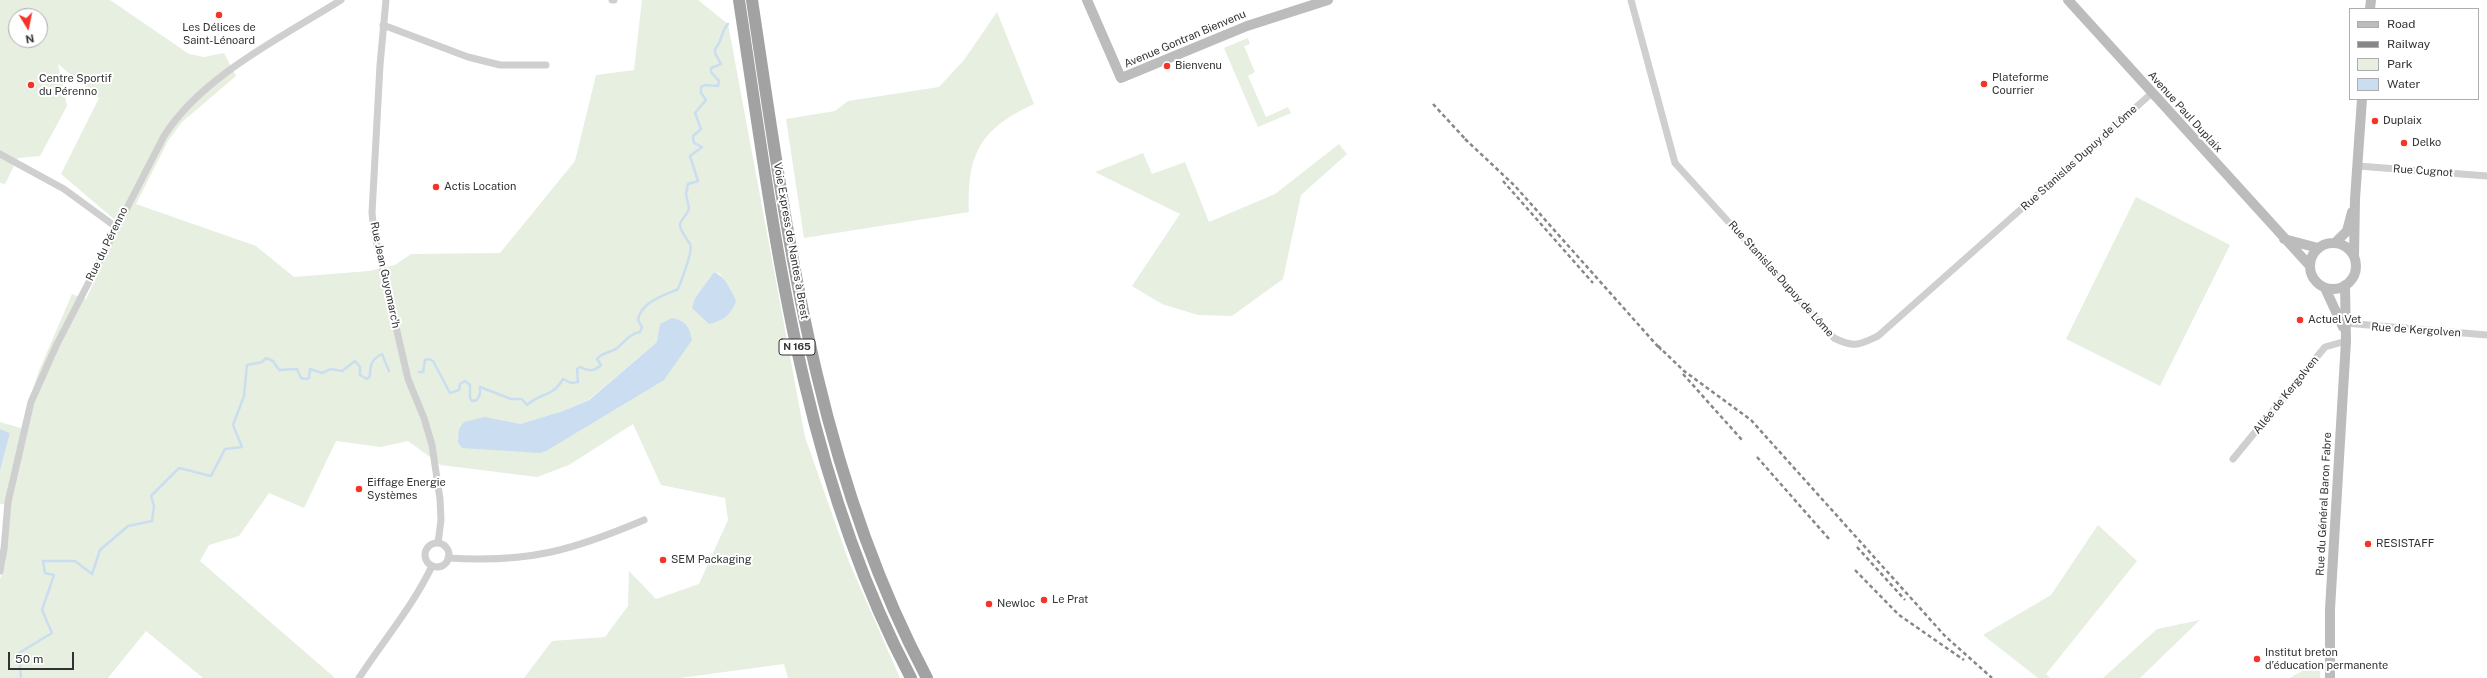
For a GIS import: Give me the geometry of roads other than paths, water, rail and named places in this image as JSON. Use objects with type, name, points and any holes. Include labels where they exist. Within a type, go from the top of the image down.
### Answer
[{"type":"highway","name":"Voie Express de Nantes à Brest","points":[[739,0],[780,262],[816,430],[833,488],[860,565],[890,636],[912,678]]},
{"type":"highway","name":"Voie Express de Nantes à Brest","points":[[752,0],[797,282],[831,434],[846,487],[872,560],[892,609],[927,678]]},
{"type":"main road","name":"Avenue Gontran Bienvenu","points":[[1087,0],[1121,78],[1253,24],[1328,0]]},
{"type":"main road","name":"Avenue Paul Duplaix","points":[[2068,0],[2310,266]]},
{"type":"main road","points":[[2318,248],[2310,260],[2310,266],[2314,279],[2325,288],[2332,289],[2346,286],[2354,276],[2356,262],[2354,256],[2355,199],[2362,100]]},
{"type":"main road","points":[[2284,239],[2318,248],[2334,243],[2347,231],[2355,199]]},
{"type":"main road","points":[[2334,243],[2346,247],[2354,256]]},
{"type":"main road","name":"Rue du Général Baron Fabre","points":[[2330,678],[2330,609],[2346,332],[2346,286]]},
{"type":"main road","name":"Rue du Général Baron Fabre","points":[[2325,288],[2346,332]]},
{"type":"street","name":"Rue du Pérenno","points":[[0,571],[4,549],[8,502],[31,402],[56,346],[164,136],[176,118],[229,72],[341,0]]},
{"type":"street","name":"Rue Jean Guyomarc'h","points":[[386,0],[383,25],[372,213],[376,239],[402,357],[432,445],[441,513],[438,543]]},
{"type":"street","name":"Rue Stanislas Dupuy de Lôme","points":[[1631,0],[1675,163],[1834,338],[1848,346],[1860,345],[1878,336],[2152,93]]},
{"type":"street","points":[[383,25],[468,57],[500,65],[546,65]]},
{"type":"street","points":[[0,154],[64,189],[116,227]]},
{"type":"street","name":"Rue Cugnot","points":[[2358,166],[2487,176]]},
{"type":"street","name":"Rue de Kergolven","points":[[2346,332],[2487,335]]},
{"type":"street","name":"Allée de Kergolven","points":[[2233,459],[2325,347],[2346,332]]},
{"type":"street","points":[[448,558],[505,560],[559,551],[597,540],[644,520]]},
{"type":"street","points":[[438,543],[447,550],[448,558],[442,566],[432,566],[425,558],[426,550],[431,545],[438,543]]},
{"type":"street","points":[[359,678],[386,636],[420,590],[432,566]]},
{"type":"water","points":[[714,272],[725,280],[736,301],[732,310],[726,317],[709,324],[692,308],[695,298]]},
{"type":"water","points":[[672,318],[681,321],[686,325],[690,331],[692,340],[664,380],[546,451],[540,453],[462,448],[458,442],[459,429],[464,422],[485,417],[520,424],[563,411],[589,400],[657,342],[660,324]]},
{"type":"water","points":[[0,429],[10,433],[0,471]]},
{"type":"waterway","points":[[419,372],[423,372],[425,360],[429,359],[433,361],[450,393],[459,390],[460,384],[465,381],[470,385],[470,398],[472,401],[477,400],[480,394],[480,387],[511,399],[522,399],[527,405],[555,389],[563,379],[571,383],[578,382],[577,369],[580,367],[588,370],[596,369],[601,365],[597,359],[599,357],[615,350],[630,336],[640,332],[642,327],[638,320],[643,309],[654,300],[678,289],[689,259],[691,247],[682,232],[680,225],[689,208],[686,194],[688,184],[698,181],[690,156],[702,147],[694,143],[693,136],[701,129],[695,113],[706,100],[701,93],[701,87],[705,85],[718,86],[719,81],[711,72],[711,68],[721,64],[715,53],[715,49],[728,24]]},
{"type":"waterway","points":[[21,678],[19,653],[52,633],[42,610],[54,575],[45,573],[43,561],[75,561],[92,574],[100,550],[128,526],[152,521],[154,506],[151,496],[179,468],[211,476],[225,449],[242,447],[233,425],[244,396],[247,365],[262,362],[266,358],[273,361],[279,370],[297,369],[301,378],[306,379],[309,378],[310,369],[322,373],[331,369],[342,371],[355,361],[360,367],[360,375],[367,379],[370,376],[372,362],[382,354],[389,371]]},
{"type":"railway","points":[[1433,104],[1468,142]]},
{"type":"railway","points":[[1465,139],[1515,186],[1661,350]]},
{"type":"railway","points":[[1503,181],[1593,283]]},
{"type":"railway","points":[[1658,346],[1684,371],[1751,420],[1945,636],[1992,678]]},
{"type":"railway","points":[[1683,374],[1742,440]]},
{"type":"railway","points":[[1757,457],[1830,540]]},
{"type":"railway","points":[[1857,547],[1905,600]]},
{"type":"railway","points":[[1855,570],[1899,615],[1964,660]]},
{"type":"place","name":"Les Délices de Saint-Lénoard","points":[[219,15]]},
{"type":"place","name":"Bienvenu","points":[[1167,66]]},
{"type":"place","name":"Plateforme Courrier","points":[[1984,84]]},
{"type":"place","name":"Centre Sportif du Pérenno","points":[[31,85]]},
{"type":"place","name":"Duplaix","points":[[2375,121]]},
{"type":"place","name":"Delko","points":[[2404,143]]},
{"type":"place","name":"Actis Location","points":[[436,187]]},
{"type":"place","name":"Actuel Vet","points":[[2300,320]]},
{"type":"place","name":"Eiffage Energie Systèmes","points":[[359,489]]},
{"type":"place","name":"RESISTAFF","points":[[2368,544]]},
{"type":"place","name":"SEM Packaging","points":[[663,560]]},
{"type":"place","name":"Le Prat","points":[[1044,600]]},
{"type":"place","name":"Newloc","points":[[989,604]]},
{"type":"place","name":"Institut breton d’éducation permanente","points":[[2257,659]]}]
